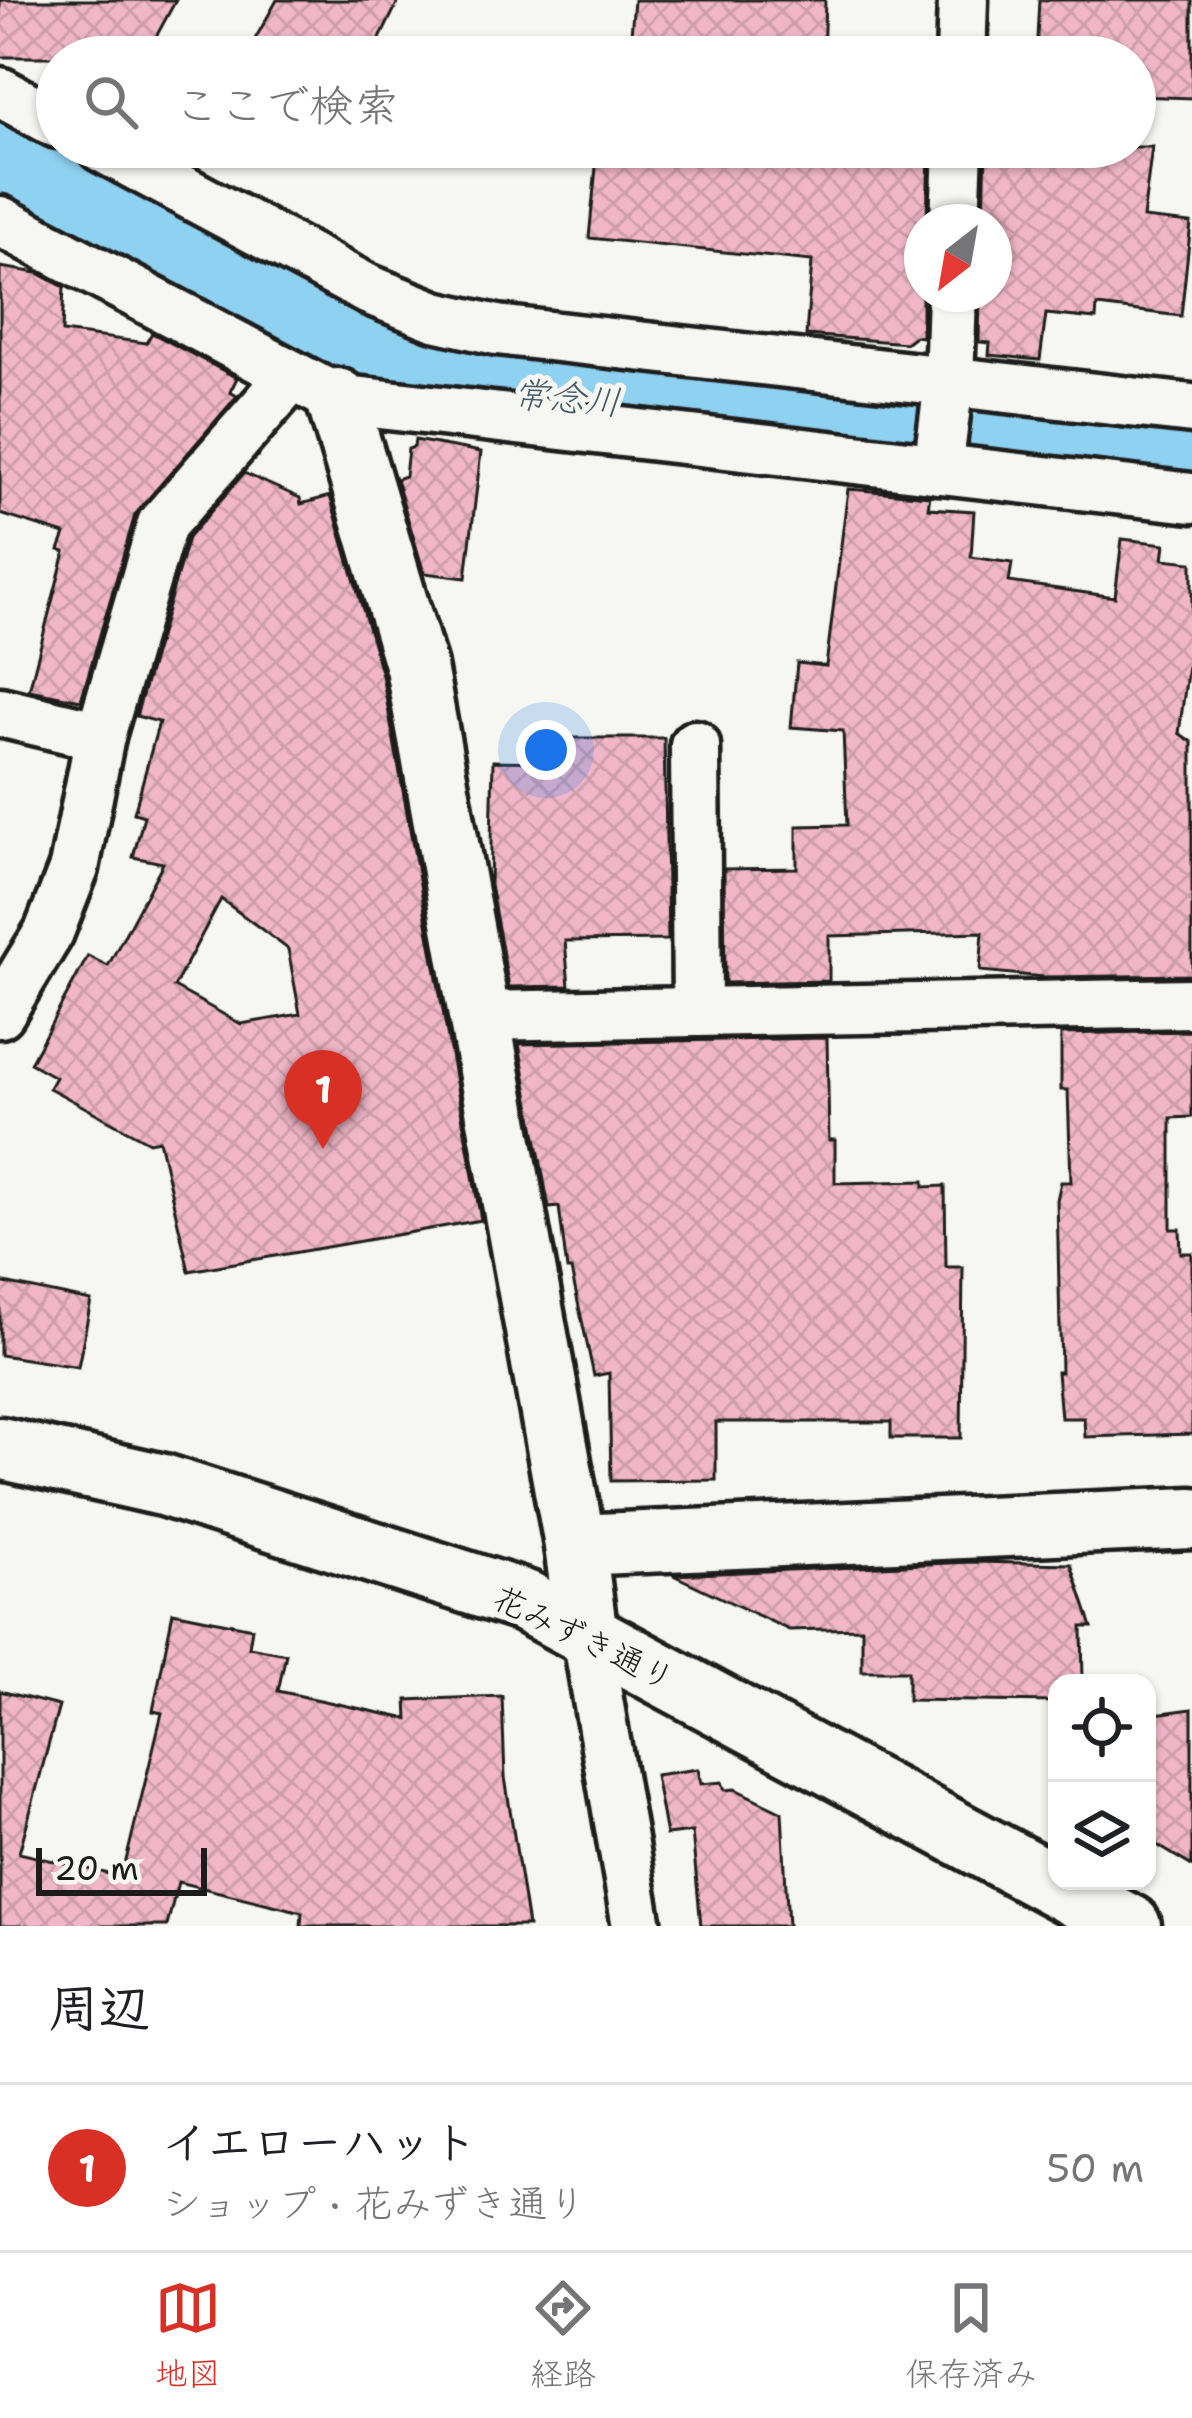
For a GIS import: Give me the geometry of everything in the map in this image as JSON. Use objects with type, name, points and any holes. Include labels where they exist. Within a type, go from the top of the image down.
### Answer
[{"type":"street","points":[[962,36],[963,0]]},
{"type":"street","points":[[0,92],[36,112]]},
{"type":"street","points":[[141,168],[367,289],[435,316],[497,330],[1192,409]]},
{"type":"street","points":[[956,204],[957,168]]},
{"type":"street","points":[[0,221],[314,388],[1192,498]]},
{"type":"street","points":[[938,469],[951,312]]},
{"type":"street","points":[[0,1013],[49,932],[74,868],[100,736],[162,524],[314,388]]},
{"type":"street","points":[[314,388],[416,667],[575,1545],[637,1926]]},
{"type":"street","points":[[0,712],[100,736]]},
{"type":"street","points":[[695,745],[697,1012]]},
{"type":"street","points":[[481,1016],[1192,1003]]},
{"type":"street","name":"花みずき通り","points":[[0,1448],[163,1485],[525,1601],[1130,1926]]},
{"type":"street","points":[[575,1545],[1192,1518]]},
{"type":"building","points":[[0,0],[176,0],[156,36],[36,36],[36,57],[0,57]]},
{"type":"building","points":[[277,0],[399,0],[381,36],[257,36]]},
{"type":"building","points":[[634,0],[825,0],[824,36],[631,36]]},
{"type":"building","points":[[1039,0],[1192,0],[1192,98],[1156,97],[1156,36],[1037,36]]},
{"type":"building","points":[[596,168],[928,168],[927,204],[904,204],[904,312],[922,312],[922,337],[906,343],[806,335],[812,261],[589,238]]},
{"type":"building","points":[[985,168],[1149,168],[1143,218],[1191,223],[1181,316],[1097,306],[1096,319],[1046,314],[1040,360],[989,355],[990,343],[979,342],[980,312],[1012,312],[1012,204],[984,204]]},
{"type":"building","points":[[0,267],[38,273],[64,287],[62,332],[146,343],[152,333],[237,378],[230,392],[237,396],[135,515],[81,700],[29,690],[65,552],[59,550],[65,534],[0,514]]},
{"type":"building","points":[[415,440],[481,452],[466,578],[424,573],[396,479],[405,476],[408,449]]},
{"type":"building","points":[[244,473],[300,498],[301,504],[330,496],[382,675],[481,1220],[189,1271],[159,1140],[149,1142],[49,1088],[55,1077],[30,1063],[88,956],[108,966],[163,863],[133,857],[144,816],[134,813],[159,722],[136,716],[188,538]],"holes":[[[221,899],[288,949],[300,1014],[241,1024],[174,987]]]},
{"type":"building","points":[[848,489],[930,496],[928,508],[974,511],[971,557],[1012,563],[1009,582],[1115,597],[1122,539],[1165,544],[1163,559],[1192,562],[1192,636],[1179,733],[1192,742],[1192,975],[1044,977],[980,971],[983,932],[829,936],[829,981],[725,983],[724,869],[797,868],[797,826],[847,825],[843,731],[791,727],[797,663],[826,666]]},
{"type":"building","points":[[550,738],[664,738],[668,940],[565,941],[569,986],[509,987],[490,885],[493,761],[550,762]]},
{"type":"building","points":[[1192,1031],[1192,1117],[1171,1118],[1171,1229],[1180,1229],[1181,1253],[1192,1253],[1192,1434],[1085,1437],[1084,1418],[1061,1418],[1057,1372],[1061,1372],[1057,1200],[1061,1182],[1071,1182],[1068,1090],[1061,1090],[1061,1034]]},
{"type":"building","points":[[827,1038],[829,1140],[835,1140],[835,1183],[924,1181],[924,1187],[945,1186],[946,1267],[963,1267],[961,1438],[891,1438],[891,1422],[716,1422],[716,1480],[611,1481],[609,1373],[594,1376],[571,1270],[567,1270],[559,1207],[549,1208],[519,1044]]},
{"type":"building","points":[[0,1282],[91,1301],[78,1367],[0,1355]]},
{"type":"building","points":[[973,1562],[1071,1564],[1092,1627],[1082,1627],[1083,1674],[1048,1674],[1048,1702],[908,1700],[908,1671],[862,1671],[862,1628],[789,1630],[673,1575]]},
{"type":"building","points":[[173,1612],[252,1628],[249,1647],[286,1654],[278,1691],[408,1719],[407,1700],[502,1696],[505,1777],[528,1926],[301,1926],[302,1912],[178,1882],[167,1926],[0,1926],[0,1691],[59,1706],[19,1853],[122,1877],[162,1713],[153,1711]]},
{"type":"building","points":[[1192,1709],[1192,1866],[1156,1844],[1156,1714]]},
{"type":"building","points":[[698,1769],[701,1784],[722,1782],[725,1790],[735,1789],[782,1812],[788,1926],[701,1926],[692,1832],[666,1835],[655,1775]]},
{"type":"waterway","name":"常念川","points":[[0,149],[450,388],[1002,431],[1192,452]]},
{"type":"place","name":"イエローハット","points":[[323,1149]]}]
